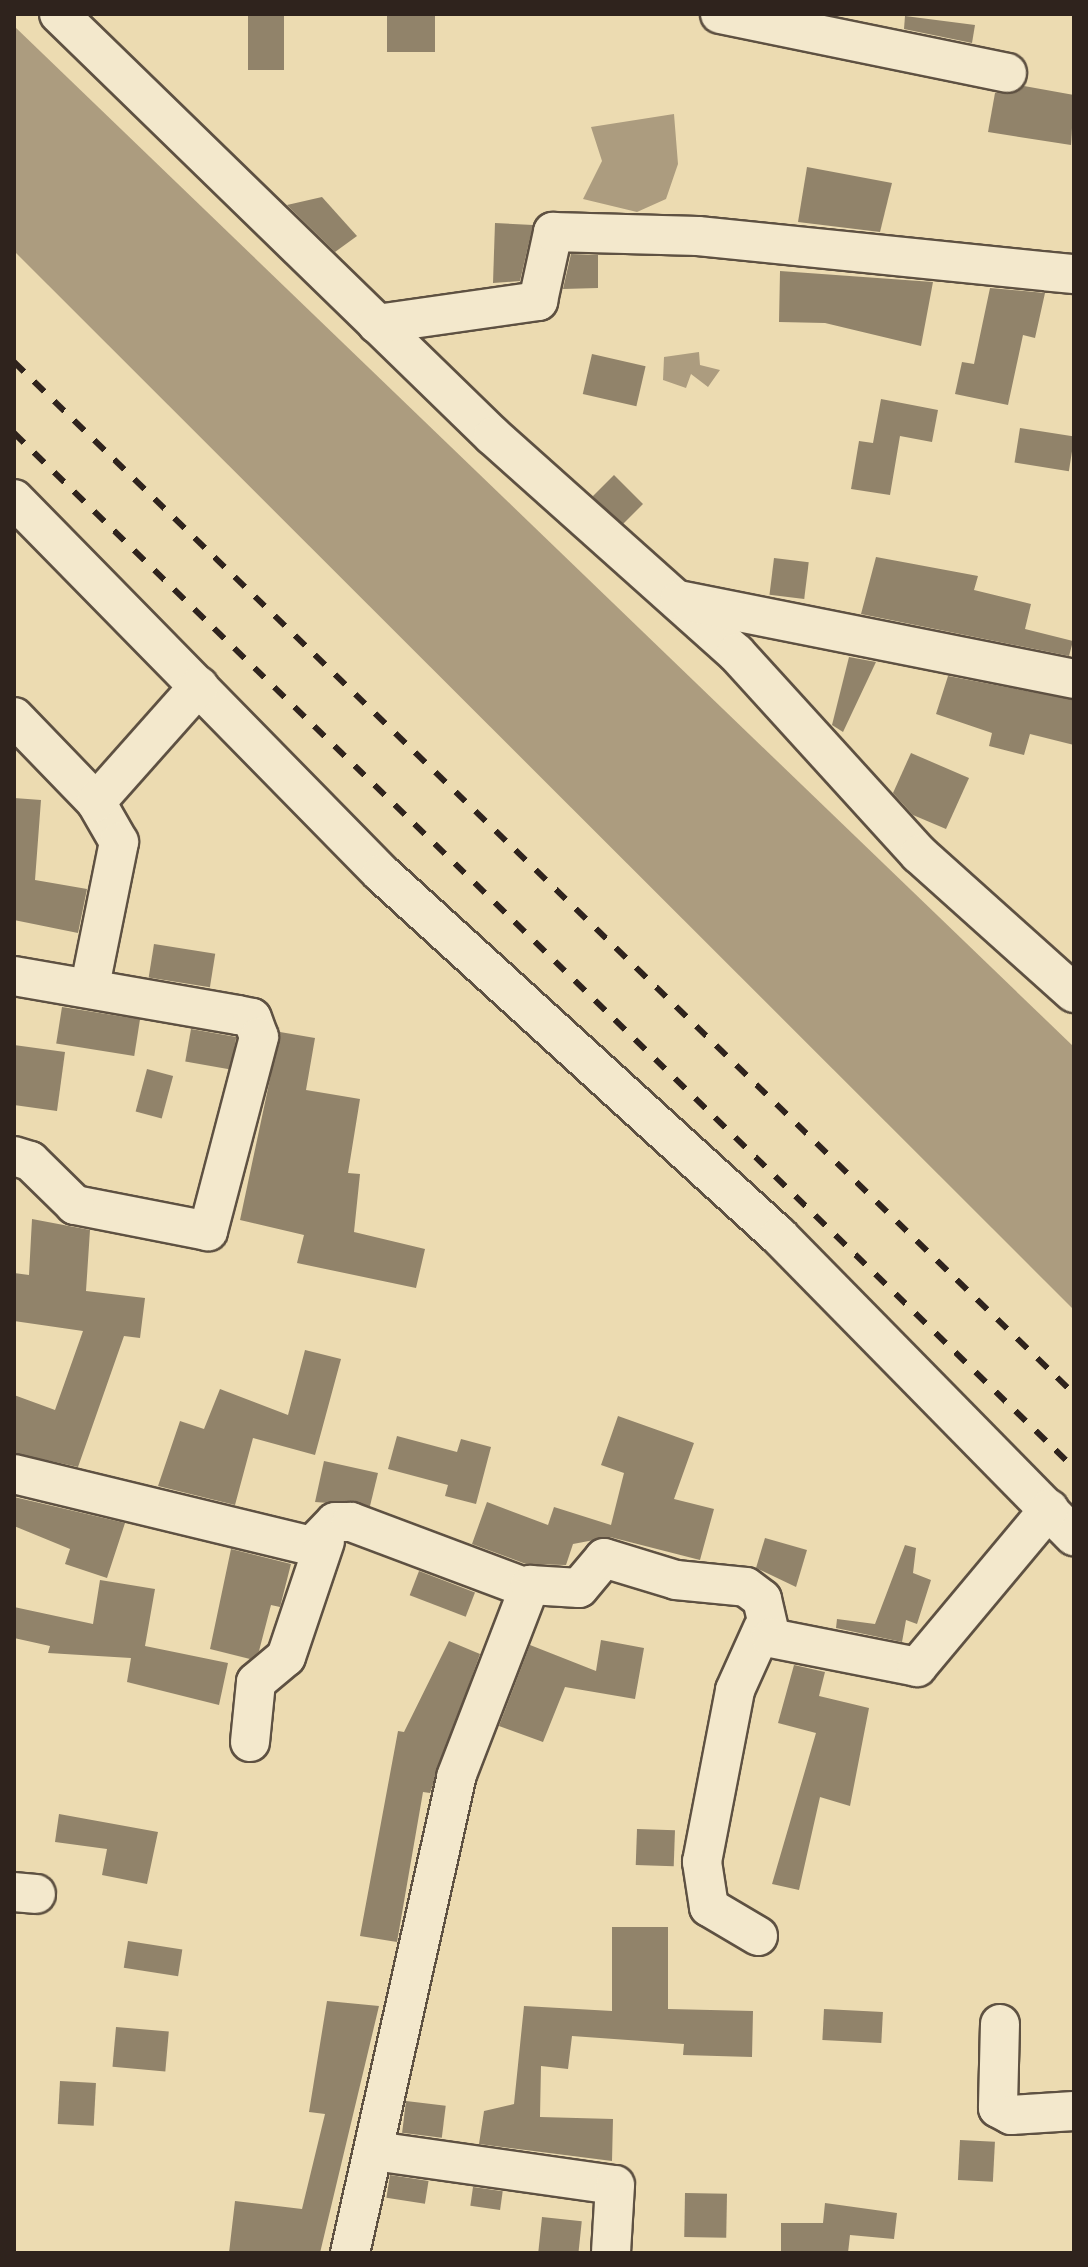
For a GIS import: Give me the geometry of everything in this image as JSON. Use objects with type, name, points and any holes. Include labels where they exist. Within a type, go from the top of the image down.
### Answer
[{"type":"street","points":[[59,14],[377,324],[679,600],[919,854],[1074,993]]},
{"type":"street","points":[[720,14],[1007,73]]},
{"type":"street","points":[[377,324],[538,301],[553,232],[698,236],[1074,274]]},
{"type":"street","points":[[15,501],[381,873],[779,1236],[1062,1523],[917,1667],[771,1638],[763,1628]]},
{"type":"street","points":[[679,600],[1074,679]]},
{"type":"street","points":[[96,802],[199,686]]},
{"type":"street","points":[[14,717],[111,820],[119,858],[90,986]]},
{"type":"street","points":[[14,976],[90,986],[238,1015],[258,1026],[214,1225],[196,1230],[75,1205],[30,1161],[14,1156]]},
{"type":"street","points":[[14,1474],[304,1544],[325,1541]]},
{"type":"street","points":[[250,1742],[256,1682],[286,1657],[325,1541],[335,1522],[351,1522],[527,1588],[579,1588],[604,1558],[676,1580],[746,1587],[762,1599],[763,1628],[735,1690],[702,1862],[709,1907],[758,1936]]},
{"type":"street","points":[[350,2253],[456,1777],[527,1588]]},
{"type":"street","points":[[1000,2024],[998,2108],[1011,2115],[1074,2111]]},
{"type":"street","points":[[375,2151],[615,2185],[611,2253]]},
{"type":"shaded area","points":[[14,26],[1074,1047],[1074,1310],[14,251]]},
{"type":"shaded area","points":[[674,114],[678,164],[666,199],[637,212],[583,199],[602,161],[591,127]]},
{"type":"shaded area","points":[[699,352],[700,365],[720,370],[708,387],[691,374],[686,388],[663,380],[664,357]]},
{"type":"building","points":[[248,14],[284,14],[284,70],[248,70]]},
{"type":"building","points":[[387,14],[435,14],[435,52],[387,52]]},
{"type":"building","points":[[905,16],[975,25],[972,43],[904,29]]},
{"type":"building","points":[[1024,86],[1074,95],[1071,145],[988,132],[995,93]]},
{"type":"building","points":[[807,167],[892,183],[880,232],[798,222]]},
{"type":"building","points":[[322,197],[357,236],[335,252],[287,205]]},
{"type":"building","points":[[495,223],[533,225],[520,281],[493,283]]},
{"type":"building","points":[[571,254],[598,255],[598,288],[563,289]]},
{"type":"building","points":[[780,271],[933,282],[921,346],[825,323],[779,322]]},
{"type":"building","points":[[990,288],[1045,293],[1035,338],[1023,335],[1008,405],[955,394],[962,362],[974,364]]},
{"type":"building","points":[[592,354],[646,366],[636,406],[583,394]]},
{"type":"building","points":[[881,399],[938,410],[932,442],[900,436],[890,495],[851,489],[859,441],[873,443]]},
{"type":"building","points":[[1020,428],[1074,437],[1069,471],[1015,463]]},
{"type":"building","points":[[614,475],[643,504],[622,525],[593,496]]},
{"type":"building","points":[[876,557],[978,576],[974,590],[1031,604],[1025,629],[1073,641],[1069,656],[861,614]]},
{"type":"building","points":[[774,558],[809,562],[804,599],[769,595]]},
{"type":"building","points":[[849,657],[876,662],[843,732],[832,725]]},
{"type":"building","points":[[948,676],[1074,700],[1074,745],[1030,734],[1024,755],[989,746],[992,733],[936,714]]},
{"type":"building","points":[[911,753],[969,778],[946,829],[913,815],[893,793]]},
{"type":"building","points":[[14,798],[41,800],[35,880],[87,889],[78,933],[14,920]]},
{"type":"building","points":[[154,944],[215,954],[210,987],[149,978]]},
{"type":"building","points":[[62,1007],[140,1019],[134,1056],[56,1044]]},
{"type":"building","points":[[191,1029],[236,1037],[231,1069],[185,1061]]},
{"type":"building","points":[[280,1032],[315,1038],[306,1090],[360,1099],[348,1173],[360,1174],[354,1232],[425,1249],[416,1288],[297,1263],[304,1235],[240,1220]]},
{"type":"building","points":[[14,1045],[65,1052],[57,1111],[14,1105]]},
{"type":"building","points":[[147,1069],[173,1076],[162,1118],[136,1112]]},
{"type":"building","points":[[32,1219],[90,1230],[86,1291],[145,1298],[140,1338],[124,1336],[78,1467],[14,1453],[14,1395],[55,1410],[83,1331],[14,1321],[14,1273],[29,1275]]},
{"type":"building","points":[[305,1350],[341,1359],[315,1455],[253,1438],[235,1505],[158,1486],[180,1421],[204,1429],[220,1389],[288,1415]]},
{"type":"building","points":[[618,1416],[694,1443],[674,1499],[714,1509],[700,1560],[610,1537],[573,1544],[566,1565],[526,1564],[472,1544],[487,1502],[548,1525],[554,1507],[611,1525],[624,1473],[601,1465]]},
{"type":"building","points":[[397,1436],[457,1452],[461,1439],[491,1447],[476,1504],[445,1496],[448,1485],[388,1469]]},
{"type":"building","points":[[324,1461],[378,1473],[370,1506],[315,1502]]},
{"type":"building","points":[[14,1497],[125,1523],[107,1578],[65,1564],[70,1549],[14,1526]]},
{"type":"building","points":[[765,1538],[807,1550],[796,1587],[756,1568]]},
{"type":"building","points":[[905,1545],[916,1548],[913,1573],[931,1580],[917,1624],[906,1620],[902,1642],[836,1628],[837,1619],[875,1624]]},
{"type":"building","points":[[231,1549],[291,1564],[280,1607],[271,1605],[259,1651],[250,1659],[210,1649]]},
{"type":"building","points":[[419,1571],[475,1593],[466,1617],[410,1595]]},
{"type":"building","points":[[100,1580],[155,1589],[145,1646],[228,1663],[219,1705],[127,1682],[131,1658],[48,1653],[50,1646],[14,1638],[14,1607],[93,1624]]},
{"type":"building","points":[[601,1640],[644,1648],[635,1699],[565,1687],[543,1742],[499,1726],[530,1645],[596,1671]]},
{"type":"building","points":[[449,1641],[480,1654],[430,1793],[423,1792],[397,1942],[360,1936],[398,1731],[404,1732]]},
{"type":"building","points":[[794,1665],[825,1672],[819,1696],[869,1708],[850,1806],[820,1797],[799,1890],[772,1884],[816,1733],[778,1723]]},
{"type":"building","points":[[59,1814],[158,1832],[147,1884],[102,1875],[107,1849],[55,1842]]},
{"type":"building","points":[[637,1829],[675,1830],[674,1866],[636,1865]]},
{"type":"building","points":[[612,1927],[668,1927],[668,2009],[753,2011],[752,2057],[683,2055],[684,2044],[572,2036],[568,2069],[541,2066],[540,2117],[613,2119],[612,2161],[479,2144],[484,2111],[514,2104],[524,2006],[612,2011]]},
{"type":"building","points":[[128,1941],[182,1950],[178,1976],[124,1968]]},
{"type":"building","points":[[327,2001],[379,2006],[320,2253],[229,2253],[235,2201],[302,2209],[325,2114],[309,2112]]},
{"type":"building","points":[[824,2009],[883,2012],[881,2043],[822,2040]]},
{"type":"building","points":[[116,2027],[169,2032],[165,2071],[113,2067]]},
{"type":"building","points":[[60,2081],[96,2083],[94,2126],[58,2124]]},
{"type":"building","points":[[406,2101],[446,2106],[442,2138],[402,2133]]},
{"type":"building","points":[[960,2140],[995,2142],[993,2182],[958,2180]]},
{"type":"building","points":[[390,2175],[429,2181],[425,2204],[386,2198]]},
{"type":"building","points":[[473,2187],[503,2191],[500,2210],[470,2206]]},
{"type":"building","points":[[685,2193],[727,2194],[726,2238],[684,2237]]},
{"type":"building","points":[[825,2203],[897,2213],[894,2239],[850,2235],[848,2253],[781,2253],[781,2223],[823,2223]]},
{"type":"building","points":[[542,2217],[582,2221],[578,2253],[538,2253]]},
{"type":"railway","points":[[14,362],[1074,1394]]},
{"type":"railway","points":[[14,433],[1074,1468]]}]
